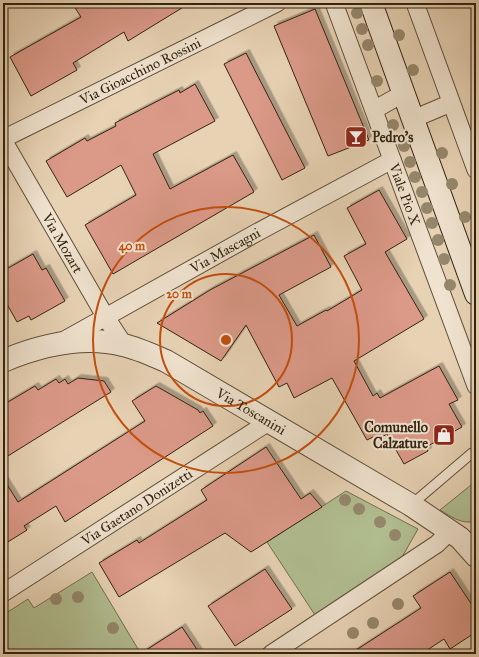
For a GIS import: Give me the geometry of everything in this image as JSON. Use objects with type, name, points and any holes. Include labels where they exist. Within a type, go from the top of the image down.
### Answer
[{"type":"street","name":"Via Gioacchino Rossini","points":[[3,139],[277,3]]},
{"type":"street","name":"Viale Pio X","points":[[334,3],[476,386]]},
{"type":"street","points":[[372,3],[475,288]]},
{"type":"street","points":[[415,3],[476,170]]},
{"type":"street","points":[[374,110],[404,93]]},
{"type":"street","points":[[413,119],[451,103]]},
{"type":"street","name":"Via Mozart","points":[[3,139],[105,316],[124,345]]},
{"type":"street","name":"Via Mascagni","points":[[60,343],[105,316],[392,160]]},
{"type":"street","name":"Via Toscanini","points":[[3,361],[25,352],[60,343],[94,340],[124,345],[166,361],[412,505],[474,547]]},
{"type":"street","name":"Via Gaetano Donizetti","points":[[3,593],[270,421]]},
{"type":"street","points":[[271,654],[437,544],[450,531]]},
{"type":"lane","points":[[412,505],[472,454]]},
{"type":"green space","points":[[476,481],[476,521],[462,521],[453,518],[440,510]]},
{"type":"green space","points":[[346,491],[418,529],[401,559],[315,615],[267,542]]},
{"type":"green space","points":[[92,572],[141,654],[7,654],[3,647],[3,615],[28,599],[34,608]]},
{"type":"building","points":[[72,3],[190,3],[128,41],[124,32],[73,63],[77,70],[31,96],[10,57],[81,17]]},
{"type":"building","points":[[315,9],[369,140],[328,156],[274,26]]},
{"type":"building","points":[[246,53],[305,168],[282,180],[224,64]]},
{"type":"building","points":[[195,84],[215,121],[153,154],[170,189],[233,155],[254,192],[113,274],[85,225],[136,195],[121,165],[67,197],[46,161],[85,138],[87,141],[116,126],[115,123],[179,90],[180,93]]},
{"type":"building","points":[[379,190],[407,239],[385,252],[424,319],[354,361],[373,396],[377,393],[380,398],[439,366],[458,400],[449,404],[462,427],[426,447],[428,451],[404,464],[387,434],[375,441],[373,437],[367,440],[332,378],[294,398],[287,383],[279,387],[246,325],[221,361],[157,323],[210,290],[314,235],[331,267],[279,295],[297,326],[326,310],[327,311],[362,290],[344,256],[366,244],[347,208]]},
{"type":"building","points":[[33,254],[42,270],[46,268],[65,301],[31,320],[29,316],[17,322],[3,297],[3,271]]},
{"type":"building","points":[[78,378],[104,381],[111,392],[3,459],[3,405],[35,386],[38,390],[56,379],[59,383],[65,379],[68,384]]},
{"type":"building","points":[[156,386],[198,410],[200,413],[203,411],[213,426],[65,522],[56,506],[24,526],[27,530],[3,545],[3,478],[18,502],[145,421],[132,401]]},
{"type":"building","points":[[266,447],[301,499],[310,493],[322,507],[251,552],[225,533],[119,597],[99,563],[137,540],[139,543],[207,500],[201,490]]},
{"type":"building","points":[[265,569],[292,609],[235,646],[208,606]]},
{"type":"building","points":[[450,572],[476,611],[476,632],[450,649],[444,639],[421,654],[350,654],[421,608],[413,596]]},
{"type":"building","points":[[182,627],[200,654],[140,654]]},
{"type":"place","name":"Pedro's","points":[[356,137]]},
{"type":"place","name":"Comunello Calzature","points":[[444,435]]}]
